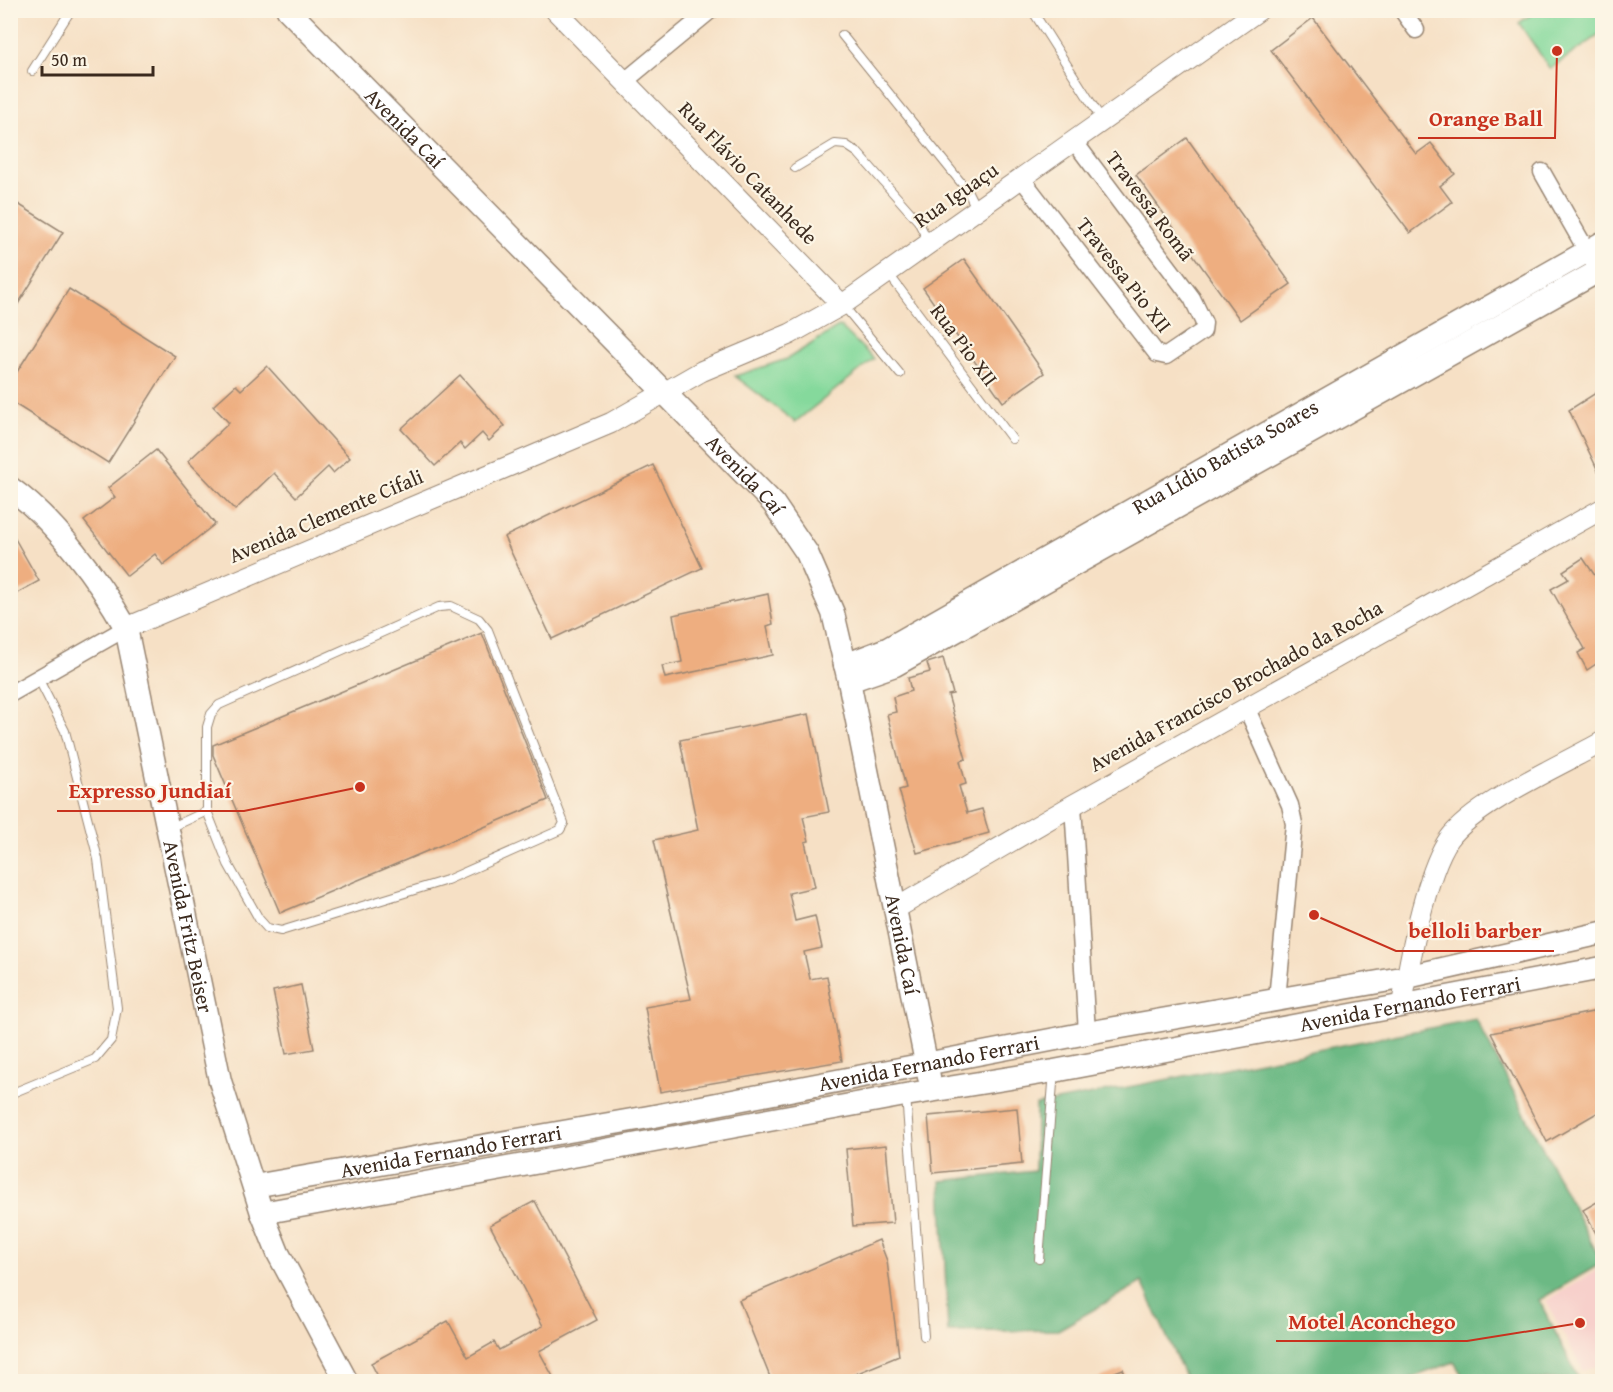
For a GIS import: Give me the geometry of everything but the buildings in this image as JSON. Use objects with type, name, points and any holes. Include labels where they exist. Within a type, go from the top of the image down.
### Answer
[{"type":"main road","name":"Avenida Caí","points":[[288,10],[666,393],[773,503],[790,525],[822,581],[833,613],[896,909],[927,1063],[930,1091]]},
{"type":"main road","name":"Rua Lídio Batista Soares","points":[[847,673],[895,665],[953,622],[1437,348],[1599,263]]},
{"type":"main road","name":"Avenida Fritz Beiser","points":[[10,488],[58,534],[97,583],[126,628],[220,1081],[262,1213],[278,1253],[347,1382]]},
{"type":"main road","name":"Avenida Fernando Ferrari","points":[[254,1186],[650,1117],[1087,1032],[1407,977],[1602,933]]},
{"type":"main road","name":"Avenida Fernando Ferrari","points":[[262,1213],[906,1095],[1054,1071],[1602,968]]},
{"type":"main road","points":[[650,1117],[656,1142]]},
{"type":"main road","points":[[426,1156],[430,1183]]},
{"type":"street","name":"Rua Flávio Catanhede","points":[[555,10],[842,305]]},
{"type":"street","points":[[625,81],[711,10]]},
{"type":"street","name":"Rua Iguaçu","points":[[666,393],[702,371],[790,334],[842,305],[1259,10]]},
{"type":"street","points":[[1402,10],[1416,30]]},
{"type":"street","name":"Travessa Romã","points":[[1074,141],[1192,298]]},
{"type":"street","points":[[1542,172],[1599,263]]},
{"type":"street","name":"Travessa Pio XII","points":[[1022,178],[1161,357],[1203,331],[1204,323],[1192,298]]},
{"type":"street","name":"Avenida Clemente Cifali","points":[[10,694],[126,628],[611,423],[666,393]]},
{"type":"street","name":"Avenida Francisco Brochado da Rocha","points":[[896,909],[1073,805],[1602,509]]},
{"type":"street","points":[[1246,707],[1290,805],[1294,824],[1277,999]]},
{"type":"street","points":[[1402,1005],[1431,878],[1449,839],[1480,810],[1602,742]]},
{"type":"street","points":[[1073,805],[1087,1032]]},
{"type":"lane","points":[[1032,10],[1102,121]]},
{"type":"lane","points":[[32,71],[70,11]]},
{"type":"lane","points":[[842,35],[967,190],[977,210]]},
{"type":"lane","points":[[795,168],[835,144],[846,145],[858,153],[918,221],[930,244]]},
{"type":"lane","name":"Rua Pio XII","points":[[888,273],[1012,440]]},
{"type":"lane","name":"Rua Flávio Catanhede","points":[[842,305],[900,374]]},
{"type":"lane","points":[[451,606],[479,619],[488,630],[564,823],[560,830],[447,880],[280,931],[267,928],[259,920],[228,864],[207,811],[207,727],[211,714],[219,705],[439,607],[451,606]]},
{"type":"lane","points":[[10,1094],[95,1059],[111,1040],[117,1008],[98,859],[65,731],[38,678]]},
{"type":"lane","points":[[167,830],[207,811]]},
{"type":"lane","points":[[1039,1259],[1054,1071]]},
{"type":"lane","points":[[906,1095],[924,1336]]},
{"type":"shaded area","points":[[1602,1267],[1602,1364],[1583,1371],[1546,1301]]},
{"type":"green space","points":[[1536,11],[1602,11],[1602,33],[1550,69],[1519,23]]},
{"type":"green space","points":[[840,326],[874,359],[795,422],[735,376],[787,359]]},
{"type":"green space","points":[[1476,1019],[1602,1263],[1539,1300],[1579,1379],[1466,1381],[1454,1362],[1403,1381],[1187,1381],[1142,1282],[1058,1330],[948,1332],[941,1181],[1035,1171],[1036,1105]]},
{"type":"place","name":"Orange Ball","points":[[1557,51]]},
{"type":"place","name":"Expresso Jundiaí","points":[[360,787]]},
{"type":"place","name":"belloli barber","points":[[1314,915]]},
{"type":"place","name":"Motel Aconchego","points":[[1580,1323]]}]
